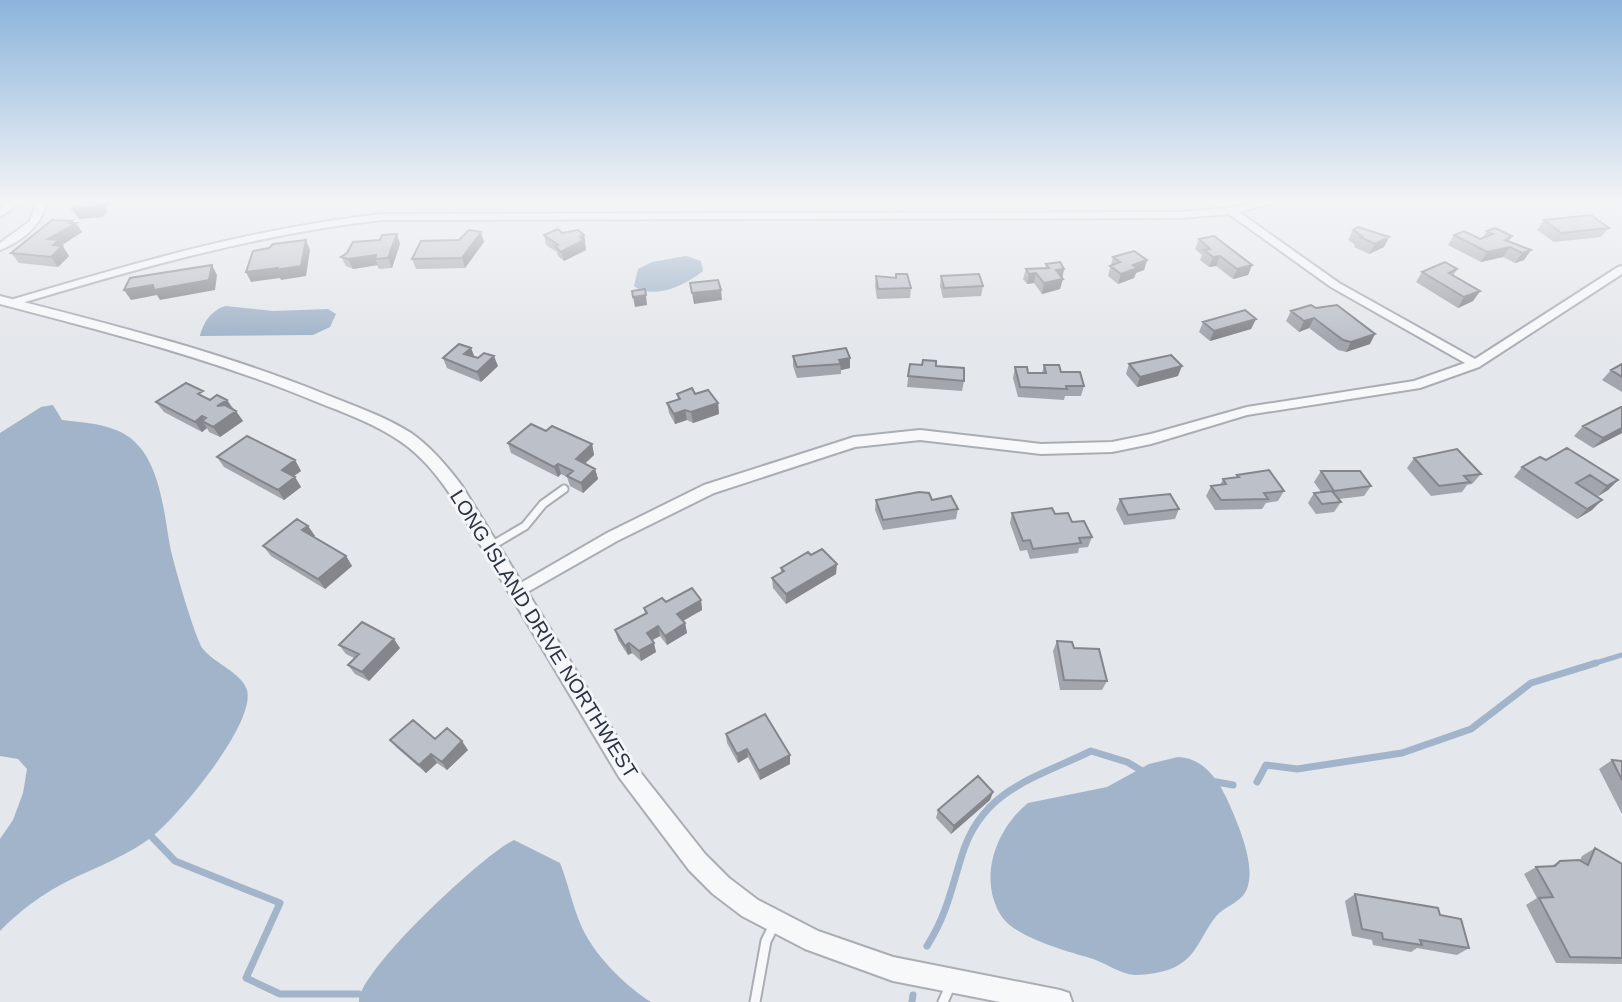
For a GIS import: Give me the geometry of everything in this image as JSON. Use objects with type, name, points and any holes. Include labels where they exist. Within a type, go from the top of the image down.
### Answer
[{"type":"street","points":[[5,301],[206,247]]},
{"type":"street","points":[[1281,247],[1335,285],[1475,364]]},
{"type":"street","points":[[517,592],[612,537],[709,489],[854,442],[920,435],[1041,449],[1112,447],[1247,411],[1416,385],[1451,375],[1475,364],[1622,269]]},
{"type":"street","name":"LONG ISLAND DRIVE NORTHWEST","points":[[5,301],[224,361],[298,387],[384,425],[415,444],[442,471],[491,546],[626,770],[697,862],[750,908],[813,941],[893,969],[1060,1002]]},
{"type":"lane","points":[[491,546],[525,526],[543,504],[564,489]]},
{"type":"lane","points":[[755,1002],[766,941],[776,922]]},
{"type":"lane","points":[[943,1002],[953,980]]},
{"type":"water","points":[[686,256],[701,261],[703,271],[670,289],[651,292],[634,286],[638,269],[652,262]]},
{"type":"water","points":[[226,306],[273,311],[328,309],[336,314],[330,327],[313,335],[200,336],[209,317]]},
{"type":"water","points":[[53,405],[62,420],[116,430],[142,449],[156,479],[175,567],[199,642],[208,654],[244,684],[247,705],[240,724],[213,767],[180,809],[154,835],[123,855],[50,891],[0,931],[0,839],[13,820],[23,793],[27,769],[18,759],[0,756],[0,433],[41,407]]},
{"type":"water","points":[[1178,757],[1197,762],[1217,782],[1239,827],[1250,872],[1246,891],[1217,915],[1184,962],[1168,970],[1129,974],[1043,943],[1009,925],[995,902],[991,871],[999,840],[1028,803],[1107,787],[1149,764]]},
{"type":"water","points":[[514,840],[560,863],[577,916],[592,946],[630,987],[651,1002],[359,1002],[364,987],[378,966],[400,941],[452,889]]},
{"type":"building","points":[[19,247],[61,247],[51,257],[11,253]]},
{"type":"building","points":[[305,247],[301,266],[246,272],[253,251]]},
{"type":"building","points":[[350,247],[392,247],[388,258],[375,259],[376,255],[341,257]]},
{"type":"building","points":[[418,247],[470,247],[462,258],[412,259]]},
{"type":"building","points":[[556,247],[571,247],[561,252]]},
{"type":"building","points":[[1208,247],[1228,247],[1252,265],[1237,269],[1220,256],[1213,257],[1204,250],[1210,249]]},
{"type":"building","points":[[1477,247],[1523,247],[1531,250],[1522,253],[1510,247],[1487,252]]},
{"type":"building","points":[[1134,251],[1147,260],[1133,265],[1137,268],[1121,274],[1110,266],[1120,262],[1113,257]]},
{"type":"building","points":[[1060,262],[1064,269],[1056,270],[1063,279],[1044,283],[1036,273],[1029,274],[1026,269],[1049,268],[1046,264]]},
{"type":"building","points":[[1445,262],[1457,269],[1449,273],[1480,291],[1464,297],[1422,272]]},
{"type":"building","points":[[212,265],[209,280],[154,290],[153,285],[124,290],[130,278]]},
{"type":"building","points":[[896,274],[907,274],[911,288],[878,289],[876,276],[896,278]]},
{"type":"building","points":[[979,274],[983,286],[944,288],[941,276]]},
{"type":"building","points":[[718,280],[721,290],[692,293],[690,283]]},
{"type":"building","points":[[645,289],[646,295],[633,297],[632,291]]},
{"type":"building","points":[[1311,305],[1316,308],[1337,305],[1375,334],[1351,342],[1343,340],[1314,318],[1304,321],[1291,311]]},
{"type":"building","points":[[1245,310],[1256,319],[1214,331],[1203,322]]},
{"type":"building","points":[[459,344],[471,348],[464,354],[478,358],[484,353],[494,356],[477,372],[443,358]]},
{"type":"building","points":[[846,348],[850,358],[839,360],[841,364],[797,367],[793,356]]},
{"type":"building","points":[[1171,355],[1182,366],[1140,377],[1129,364]]},
{"type":"building","points":[[923,360],[936,361],[936,366],[964,368],[964,381],[908,376],[910,364],[922,365]]},
{"type":"building","points":[[1622,364],[1622,377],[1611,370]]},
{"type":"building","points":[[1044,365],[1059,365],[1061,372],[1080,372],[1084,386],[1066,386],[1067,389],[1020,387],[1015,367],[1027,367],[1028,373],[1046,373]]},
{"type":"building","points":[[186,383],[203,391],[198,394],[210,400],[217,395],[227,400],[217,406],[225,405],[236,411],[213,427],[202,421],[206,418],[202,416],[195,422],[156,402]]},
{"type":"building","points":[[692,388],[695,394],[708,390],[718,403],[674,414],[667,403],[680,399],[677,394]]},
{"type":"building","points":[[1622,407],[1622,428],[1603,438],[1583,426]]},
{"type":"building","points":[[531,424],[546,431],[552,426],[592,444],[576,459],[595,469],[581,483],[567,476],[573,471],[558,464],[554,467],[508,443]]},
{"type":"building","points":[[247,436],[295,460],[282,470],[295,477],[278,490],[217,457]]},
{"type":"building","points":[[1567,448],[1618,480],[1607,486],[1590,475],[1576,483],[1602,500],[1587,509],[1522,467],[1540,457],[1546,460]]},
{"type":"building","points":[[1457,449],[1481,474],[1464,476],[1470,482],[1439,486],[1414,458]]},
{"type":"building","points":[[1269,470],[1284,491],[1264,493],[1268,499],[1221,500],[1211,486],[1226,484],[1223,479],[1239,477],[1237,475]]},
{"type":"building","points":[[1321,471],[1360,471],[1371,486],[1334,491]]},
{"type":"building","points":[[1332,491],[1341,502],[1322,504],[1314,493]]},
{"type":"building","points":[[929,493],[932,500],[951,496],[958,509],[883,520],[876,500]]},
{"type":"building","points":[[1170,494],[1179,509],[1128,515],[1120,499]]},
{"type":"building","points":[[1052,508],[1055,514],[1068,513],[1072,522],[1084,521],[1092,537],[1079,538],[1081,543],[1033,549],[1030,540],[1023,541],[1012,513]]},
{"type":"building","points":[[297,519],[308,526],[302,530],[346,556],[318,579],[263,546]]},
{"type":"building","points":[[822,549],[837,564],[786,594],[772,578],[784,571],[781,568],[808,552],[811,555]]},
{"type":"building","points":[[692,588],[701,600],[677,614],[685,623],[665,636],[658,626],[647,633],[654,643],[639,651],[629,643],[625,646],[615,630],[647,613],[644,608],[662,598],[666,602]]},
{"type":"building","points":[[362,622],[394,639],[362,672],[348,665],[359,654],[339,645]]},
{"type":"building","points":[[1057,641],[1072,642],[1074,648],[1099,649],[1107,681],[1064,680]]},
{"type":"building","points":[[765,714],[790,755],[759,771],[747,749],[737,754],[726,734]]},
{"type":"building","points":[[413,720],[435,739],[447,728],[462,741],[442,762],[431,754],[419,765],[390,740]]},
{"type":"building","points":[[1612,760],[1622,761],[1622,780]]},
{"type":"building","points":[[978,776],[993,792],[954,826],[938,810]]},
{"type":"building","points":[[1595,848],[1622,864],[1622,958],[1570,957],[1539,898],[1553,897],[1536,867],[1579,860],[1588,865]]},
{"type":"building","points":[[1355,894],[1438,908],[1440,915],[1461,919],[1469,948],[1420,940],[1422,945],[1383,939],[1382,933],[1362,929]]},
{"type":"waterway","points":[[1589,665],[1622,655]]},
{"type":"waterway","points":[[1257,782],[1266,765],[1297,769],[1402,753],[1471,729],[1531,683],[1596,663]]},
{"type":"waterway","points":[[927,946],[944,912],[971,833],[997,800],[1031,778],[1091,751],[1127,762],[1144,772]]},
{"type":"waterway","points":[[1211,781],[1233,785]]},
{"type":"waterway","points":[[152,837],[175,861],[280,903],[246,978],[280,994],[359,994]]},
{"type":"waterway","points":[[912,1002],[913,995]]}]
